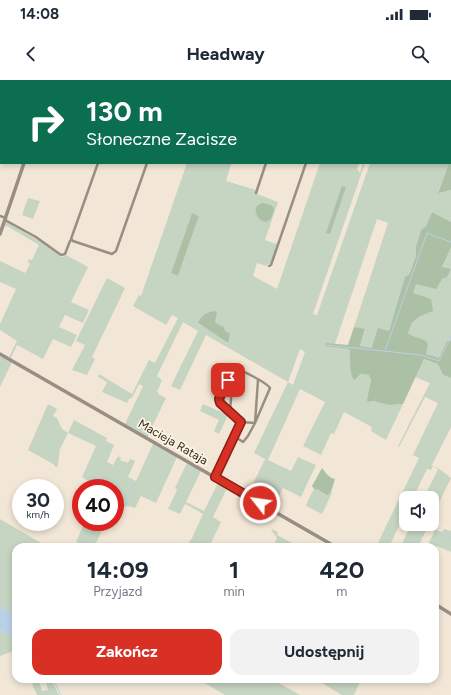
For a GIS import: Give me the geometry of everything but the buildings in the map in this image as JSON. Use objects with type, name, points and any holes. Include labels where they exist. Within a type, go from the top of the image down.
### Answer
[{"type":"street","points":[[0,234],[24,164]]},
{"type":"street","points":[[0,216],[36,237],[61,255],[66,254],[98,164]]},
{"type":"street","points":[[72,240],[73,242],[114,254],[147,164]]},
{"type":"street","points":[[256,193],[266,164]]},
{"type":"street","points":[[269,266],[271,265],[306,164]]},
{"type":"street","name":"Macieja Rataja","points":[[0,354],[329,543]]},
{"type":"street","points":[[233,370],[239,369],[268,386],[270,390],[255,423],[244,442],[234,436]]},
{"type":"street","points":[[233,370],[219,400],[221,406],[241,422],[255,423]]},
{"type":"street","points":[[230,413],[233,370]]},
{"type":"street","points":[[255,423],[258,380]]},
{"type":"street","points":[[215,477],[241,422]]},
{"type":"street","points":[[439,606],[451,614]]},
{"type":"green space","points":[[187,164],[231,164],[226,181],[256,190],[255,192],[257,194],[278,202],[265,240],[276,244],[277,242],[278,243],[271,263],[266,266],[257,263],[253,276],[277,289],[320,164],[359,164],[357,169],[360,173],[363,164],[365,164],[313,314],[317,315],[370,164],[449,164],[438,192],[451,190],[451,222],[432,212],[426,226],[421,230],[416,247],[416,256],[409,275],[405,278],[389,331],[372,348],[360,346],[365,330],[354,327],[388,223],[377,219],[335,344],[326,343],[325,346],[349,349],[351,374],[356,379],[362,374],[369,374],[371,380],[367,399],[369,402],[373,401],[389,405],[403,404],[386,440],[371,431],[372,428],[370,426],[344,412],[334,434],[331,433],[321,455],[303,446],[325,402],[300,389],[268,460],[291,471],[298,457],[316,465],[301,497],[283,488],[273,508],[278,511],[277,512],[243,491],[248,494],[265,459],[254,453],[288,382],[206,335],[180,390],[171,386],[198,331],[183,322],[157,376],[162,380],[157,392],[166,398],[148,435],[149,436],[147,437],[125,424],[143,386],[139,384],[132,398],[130,398],[127,403],[102,392],[107,382],[98,377],[99,374],[132,394],[149,360],[155,363],[178,318],[172,315],[166,325],[133,306],[139,295],[141,296]],"holes":[[[192,213],[199,216],[178,276],[171,273]],[[215,321],[221,325],[225,332],[230,335],[230,341],[198,324]],[[300,349],[305,352],[293,385],[288,382]]]},
{"type":"green space","points":[[449,164],[451,164],[451,190],[438,193]]},
{"type":"green space","points":[[342,186],[346,187],[330,234],[326,233]]},
{"type":"green space","points":[[28,198],[40,201],[33,219],[22,215]]},
{"type":"green space","points":[[263,203],[271,205],[274,208],[272,217],[268,221],[263,222],[257,215],[256,210],[258,206]]},
{"type":"green space","points":[[432,212],[451,222],[451,248],[442,267],[451,269],[447,277],[442,279],[436,289],[416,284],[413,293],[431,299],[433,311],[419,317],[412,323],[408,333],[427,342],[428,346],[426,354],[439,358],[447,341],[451,341],[451,378],[443,375],[438,364],[424,359],[403,404],[389,405],[373,401],[369,402],[367,399],[371,380],[369,375],[363,374],[354,380],[352,377],[349,349],[325,346],[326,343],[348,345],[354,327],[365,329],[360,346],[372,348],[378,328],[389,331],[405,277],[409,275],[416,256],[416,247],[421,230],[426,226]]},
{"type":"green space","points":[[192,213],[199,216],[178,276],[171,273]]},
{"type":"green space","points":[[5,222],[43,243],[61,257],[66,255],[88,267],[71,302],[89,310],[83,323],[65,315],[59,327],[77,335],[71,347],[53,339],[43,359],[17,345],[11,358],[19,363],[9,357],[17,341],[0,330],[0,324],[16,289],[0,282],[0,261],[25,273],[30,264],[28,262],[29,259],[32,260],[39,245],[7,226],[4,227],[0,240]]},
{"type":"green space","points":[[451,248],[451,341],[447,341],[439,358],[426,354],[428,346],[424,340],[414,337],[408,333],[412,323],[419,317],[433,311],[413,293],[416,283],[442,268]]},
{"type":"green space","points":[[107,278],[125,288],[92,357],[95,359],[87,375],[72,370],[85,345],[76,341]]},
{"type":"green space","points":[[214,311],[217,312],[216,323],[223,326],[225,331],[230,335],[229,342],[198,323],[204,315]]},
{"type":"green space","points":[[1,356],[12,362],[0,387],[0,358]]},
{"type":"green space","points":[[424,359],[438,364],[443,375],[451,378],[451,427],[431,465],[438,468],[451,478],[439,503],[439,491],[427,491],[438,469],[433,466],[431,470],[427,469],[416,491],[403,491],[419,458],[413,455],[438,403],[425,397],[399,447],[398,446],[430,383],[415,377]]},
{"type":"green space","points":[[48,404],[57,409],[53,416],[57,418],[62,429],[68,433],[60,449],[58,466],[56,467],[28,450]]},
{"type":"green space","points":[[203,404],[228,415],[219,434],[214,431],[219,420],[200,411]]},
{"type":"green space","points":[[74,420],[107,438],[106,441],[114,445],[107,462],[113,465],[118,456],[121,458],[120,460],[124,462],[125,461],[128,463],[130,459],[135,461],[128,477],[136,481],[153,444],[177,457],[156,503],[141,496],[135,508],[128,506],[124,507],[124,479],[85,479],[82,477],[96,446],[68,433]]},
{"type":"green space","points":[[187,463],[201,471],[186,502],[204,511],[219,481],[228,486],[213,517],[221,522],[211,543],[188,543],[203,514],[185,504],[180,514],[168,509],[177,490],[175,488]]},
{"type":"green space","points":[[322,468],[329,476],[335,479],[331,492],[328,495],[314,489],[312,486]]},
{"type":"green space","points":[[314,489],[328,495],[330,492],[332,493],[322,514],[306,506]]},
{"type":"green space","points":[[399,499],[399,526],[391,543],[378,543]]},
{"type":"green space","points":[[0,519],[12,526],[12,531],[21,531],[41,543],[12,543],[12,614],[0,607]]},
{"type":"green space","points":[[272,529],[278,532],[277,535],[292,543],[275,543],[277,538],[271,530]]},
{"type":"green space","points":[[444,529],[451,531],[451,552],[439,547],[439,543],[429,543],[435,531],[442,532]]},
{"type":"green space","points":[[81,531],[102,531],[96,543],[76,542]]},
{"type":"green space","points":[[408,531],[426,531],[420,543],[402,543]]},
{"type":"green space","points":[[0,630],[12,635],[12,652],[0,656]]},
{"type":"green space","points":[[40,683],[42,691],[48,690],[46,683],[53,683],[59,695],[37,695],[32,684]]},
{"type":"green space","points":[[205,683],[279,683],[300,695],[225,695]]},
{"type":"green space","points":[[322,683],[359,683],[354,695],[342,695]]},
{"type":"water","points":[[0,607],[12,614],[12,635],[0,630]]},
{"type":"waterway","points":[[385,351],[427,233],[451,242]]},
{"type":"waterway","points":[[327,345],[421,355],[439,361],[451,337]]},
{"type":"waterway","points":[[124,504],[135,483]]},
{"type":"waterway","points":[[442,536],[451,537]]},
{"type":"waterway","points":[[0,604],[12,611]]},
{"type":"waterway","points":[[55,683],[61,695]]},
{"type":"route","points":[[228,380],[219,401],[222,406],[241,422],[215,477],[260,503]]}]
